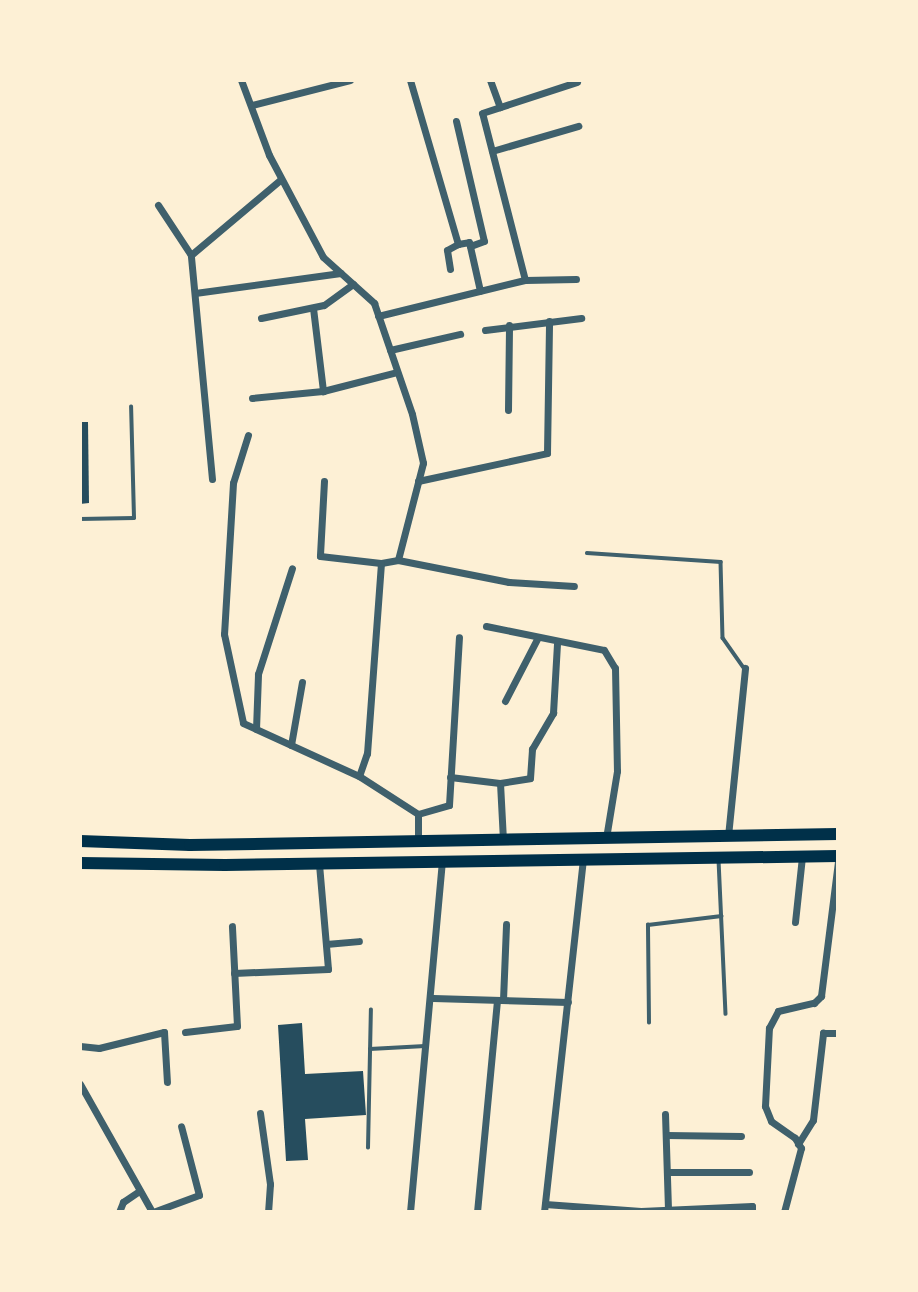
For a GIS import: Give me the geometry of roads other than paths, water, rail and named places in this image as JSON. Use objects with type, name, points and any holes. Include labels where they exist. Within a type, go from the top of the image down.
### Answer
[{"type":"highway","points":[[80,841],[118,846],[838,834]]},
{"type":"highway","points":[[80,863],[319,864],[838,858]]},
{"type":"street","points":[[241,80],[281,180],[323,257],[374,303],[390,350],[423,463],[398,561]]},
{"type":"street","points":[[253,105],[350,80]]},
{"type":"street","points":[[410,80],[458,244]]},
{"type":"street","points":[[490,80],[500,107]]},
{"type":"street","points":[[525,280],[482,113],[577,82]]},
{"type":"street","points":[[456,121],[484,241],[470,246]]},
{"type":"street","points":[[492,151],[579,126]]},
{"type":"street","points":[[191,256],[281,180]]},
{"type":"street","points":[[158,205],[191,256],[212,479]]},
{"type":"street","points":[[450,269],[447,250],[469,242],[480,291]]},
{"type":"street","points":[[195,293],[341,273]]},
{"type":"street","points":[[378,316],[525,280],[576,279]]},
{"type":"street","points":[[261,318],[324,306],[352,284]]},
{"type":"street","points":[[313,307],[323,391]]},
{"type":"street","points":[[485,330],[581,318]]},
{"type":"street","points":[[418,481],[547,453],[549,321]]},
{"type":"street","points":[[508,410],[509,326]]},
{"type":"street","points":[[390,350],[460,334]]},
{"type":"street","points":[[252,398],[323,391],[397,372]]},
{"type":"street","points":[[248,435],[233,483],[223,634],[243,723],[359,776],[418,814],[449,805],[459,636]]},
{"type":"street","points":[[324,481],[320,556],[381,563],[398,561],[509,582],[574,586]]},
{"type":"street","points":[[359,776],[368,753],[381,563]]},
{"type":"street","points":[[256,729],[258,674],[292,568]]},
{"type":"street","points":[[486,626],[557,644],[604,650],[615,668],[617,771],[606,838]]},
{"type":"street","points":[[505,701],[537,639]]},
{"type":"street","points":[[450,777],[500,783],[530,778],[532,749],[553,713],[557,644]]},
{"type":"street","points":[[728,836],[745,668]]},
{"type":"street","points":[[291,745],[302,682]]},
{"type":"street","points":[[500,783],[503,840]]},
{"type":"street","points":[[418,814],[418,842]]},
{"type":"street","points":[[795,922],[802,857]]},
{"type":"street","points":[[784,1212],[802,1148],[771,1121],[765,1106],[769,1028],[778,1011],[814,1003],[821,996],[838,858]]},
{"type":"street","points":[[583,860],[544,1208],[668,1210],[752,1206],[752,1212]]},
{"type":"street","points":[[410,1212],[433,998],[442,862]]},
{"type":"street","points":[[234,973],[328,970],[319,864]]},
{"type":"street","points":[[477,1212],[506,924]]},
{"type":"street","points":[[185,1032],[237,1026],[232,926]]},
{"type":"street","points":[[326,944],[359,941]]},
{"type":"street","points":[[826,963],[838,967]]},
{"type":"street","points":[[433,998],[568,1002]]},
{"type":"street","points":[[80,1046],[99,1048],[164,1032],[167,1082]]},
{"type":"street","points":[[799,1144],[813,1121],[824,1033],[838,1033]]},
{"type":"street","points":[[80,1084],[138,1192],[153,1212],[199,1195],[181,1126]]},
{"type":"street","points":[[260,1113],[270,1184],[268,1212]]},
{"type":"street","points":[[665,1114],[668,1210]]},
{"type":"street","points":[[666,1135],[741,1136]]},
{"type":"street","points":[[667,1172],[749,1172]]},
{"type":"street","points":[[119,1212],[123,1202],[138,1192]]},
{"type":"lane","points":[[80,519],[134,518],[131,407]]},
{"type":"lane","points":[[587,553],[721,562],[723,638],[745,668]]},
{"type":"lane","points":[[719,858],[726,1014]]},
{"type":"lane","points":[[649,1023],[648,925],[721,916]]},
{"type":"lane","points":[[368,1149],[371,1010]]},
{"type":"lane","points":[[370,1049],[427,1046]]}]
